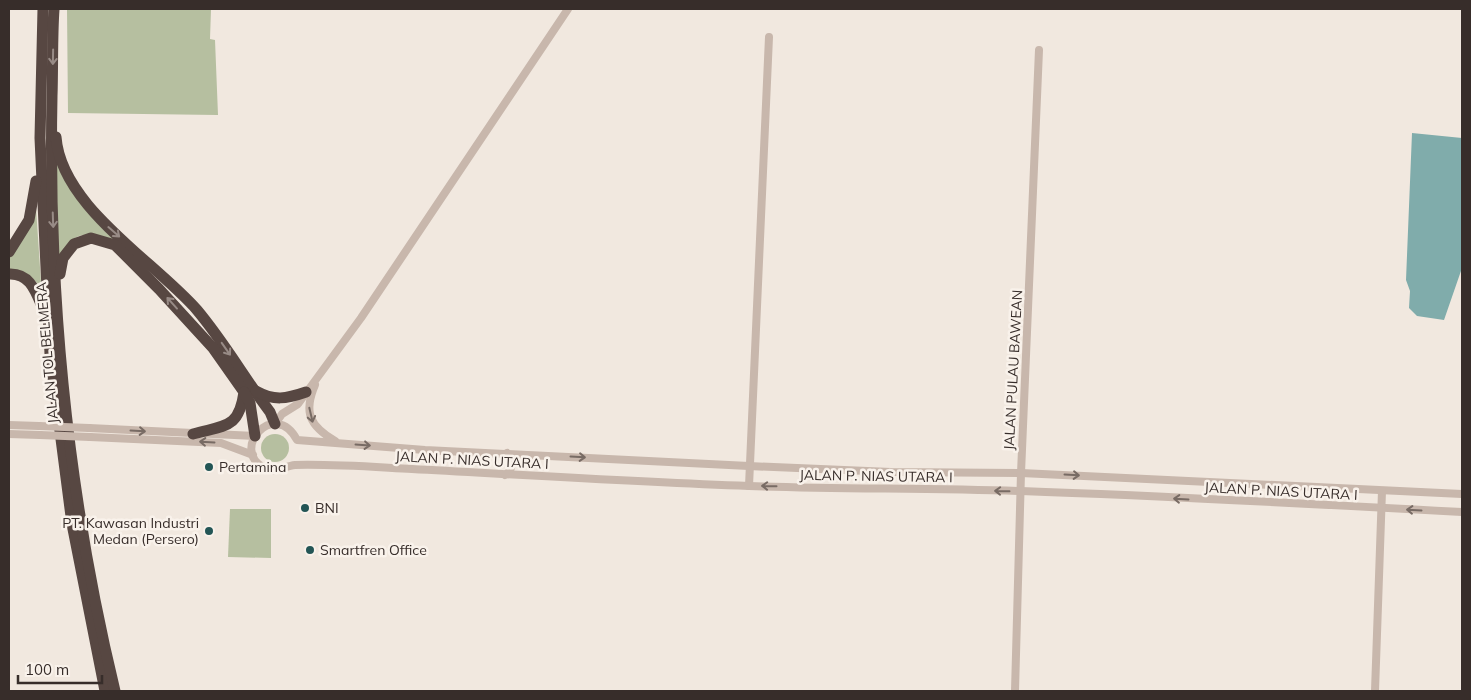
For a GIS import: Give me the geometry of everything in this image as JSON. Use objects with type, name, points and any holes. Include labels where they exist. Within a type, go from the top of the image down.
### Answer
[{"type":"highway","name":"JALAN TOL BELMERA","points":[[43,9],[40,138],[52,316],[85,551],[114,691]]},
{"type":"highway","name":"JALAN TOL BELMERA","points":[[54,9],[50,144],[54,390],[72,524],[105,691]]},
{"type":"highway","points":[[52,98],[56,143],[61,163],[80,197],[98,218],[196,310],[248,390],[255,436]]},
{"type":"highway","points":[[9,252],[24,232],[32,211],[40,138]]},
{"type":"highway","points":[[52,316],[62,258],[74,244],[91,238],[115,245],[159,289],[213,348],[248,390],[270,412],[275,424]]},
{"type":"highway","points":[[9,274],[20,274],[34,286],[52,316]]},
{"type":"highway","points":[[248,390],[269,398],[279,399],[306,392]]},
{"type":"highway","points":[[193,434],[234,421],[240,414],[248,390]]},
{"type":"street","points":[[9,434],[221,443],[253,455],[252,442],[255,436],[263,427],[275,424],[282,414],[298,404],[319,376],[361,318],[568,9]]},
{"type":"street","points":[[749,486],[769,36]]},
{"type":"street","name":"JALAN PULAU BAWEAN","points":[[1015,691],[1020,491],[1039,50]]},
{"type":"street","points":[[319,376],[311,395],[310,415],[321,432],[338,443]]},
{"type":"street","name":"JALAN P. NIAS UTARA I","points":[[275,424],[288,428],[297,440],[507,453],[891,472],[1021,472],[1462,494]]},
{"type":"street","points":[[9,425],[255,436]]},
{"type":"street","points":[[504,475],[512,464],[507,453]]},
{"type":"street","name":"JALAN P. NIAS UTARA I","points":[[253,455],[257,462],[269,470],[283,469],[290,465],[367,466],[504,475],[749,486],[1020,491],[1462,512]]},
{"type":"street","points":[[1375,691],[1382,491]]},
{"type":"green space","points":[[67,9],[211,9],[210,39],[215,40],[218,115],[68,113]]},
{"type":"green space","points":[[56,158],[117,244],[90,235],[83,235],[71,241],[58,258]]},
{"type":"green space","points":[[36,208],[41,282],[39,285],[32,278],[9,269],[9,257]]},
{"type":"green space","points":[[275,434],[285,438],[289,448],[285,458],[275,462],[265,458],[261,448],[265,438]]},
{"type":"green space","points":[[230,509],[271,509],[271,558],[228,557]]},
{"type":"water","points":[[1412,133],[1462,138],[1462,268],[1444,320],[1417,316],[1409,308],[1410,291],[1406,280]]},
{"type":"place","name":"Pertamina","points":[[209,467]]},
{"type":"place","name":"BNI","points":[[305,508]]},
{"type":"place","name":"PT. Kawasan Industri Medan (Persero)","points":[[209,531]]},
{"type":"place","name":"Smartfren Office","points":[[310,550]]}]
